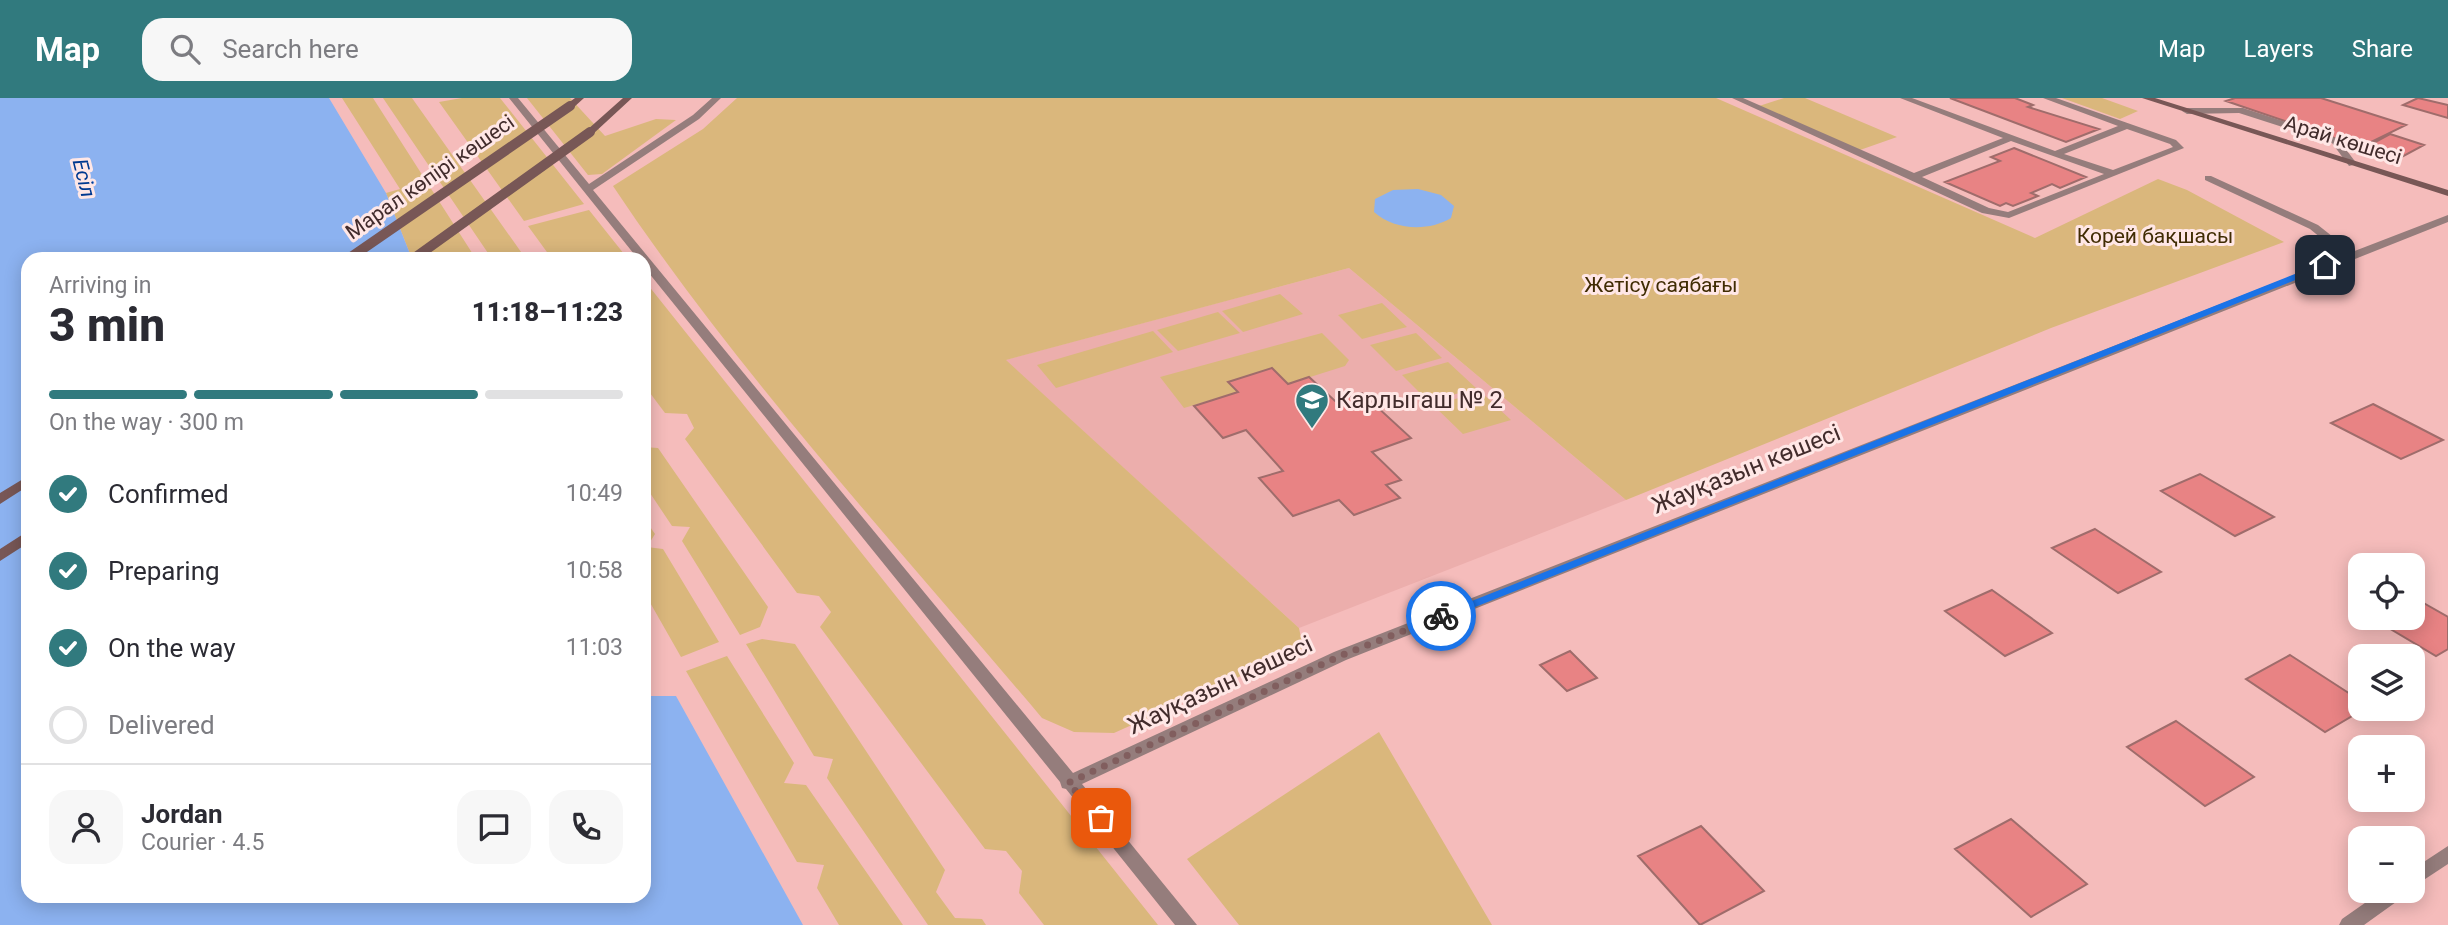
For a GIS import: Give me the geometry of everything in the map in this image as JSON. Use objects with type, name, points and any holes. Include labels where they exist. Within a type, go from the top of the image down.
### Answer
[{"type":"main road","name":"Марал көпірі көшесі","points":[[358,252],[580,98]]},
{"type":"main road","points":[[423,252],[590,132],[628,98]]},
{"type":"main road","name":"Арай көшесі","points":[[2146,98],[2448,193]]},
{"type":"main road","points":[[0,500],[21,485]]},
{"type":"main road","points":[[0,556],[21,541]]},
{"type":"street","points":[[513,98],[638,252]]},
{"type":"street","points":[[587,190],[696,117],[717,98]]},
{"type":"street","points":[[1736,98],[1986,211],[2009,215],[2179,148],[2173,142],[2047,98]]},
{"type":"street","points":[[1904,98],[2008,139],[2111,173]]},
{"type":"street","points":[[2187,111],[2240,110],[2335,141],[2352,163]]},
{"type":"street","points":[[2055,154],[2126,126]]},
{"type":"street","points":[[1914,177],[2008,139]]},
{"type":"street","points":[[2208,178],[2306,223],[2349,255]]},
{"type":"street","name":"Жауқазын көшесі","points":[[1068,783],[1340,656],[2448,218]]},
{"type":"street","points":[[651,268],[1068,783],[1101,818],[1187,925]]},
{"type":"street","points":[[2425,870],[2448,854]]},
{"type":"street","points":[[2349,925],[2379,903]]},
{"type":"shaded area","name":"Карлыгаш № 2","points":[[1349,268],[1626,500],[1299,628],[1005,360]]},
{"type":"green space","points":[[342,98],[373,98],[472,252],[409,252],[386,193],[400,189]]},
{"type":"green space","points":[[383,98],[412,98],[521,252],[487,252]]},
{"type":"green space","points":[[462,98],[500,98],[584,204],[524,221],[439,102]]},
{"type":"green space","points":[[527,98],[570,98],[605,136],[656,119],[676,120],[602,174],[588,175]]},
{"type":"green space","name":"Жетісу саябағы","points":[[737,98],[1716,98],[2035,238],[2158,179],[2187,190],[2284,242],[2051,328],[1626,500],[1349,268],[1006,360],[1299,628],[1303,648],[1114,733],[1074,732],[1042,718],[875,523],[712,323],[613,186],[703,129]]},
{"type":"green space","points":[[1784,98],[1805,98],[1897,137],[1860,150],[1759,106]]},
{"type":"green space","points":[[2062,98],[2102,98],[2138,111],[2120,119]]},
{"type":"green space","points":[[589,210],[622,252],[547,252],[528,226]]},
{"type":"green space","points":[[651,289],[1158,925],[1044,925],[1019,893],[1022,871],[1006,851],[985,849],[820,627],[831,612],[819,596],[797,593],[685,439],[694,428],[687,414],[665,413],[651,394]]},
{"type":"green space","points":[[1280,294],[1303,314],[1243,332],[1222,311]]},
{"type":"green space","points":[[1382,303],[1407,327],[1362,339],[1338,315]]},
{"type":"green space","points":[[1218,312],[1240,333],[1178,351],[1157,330]]},
{"type":"green space","points":[[1153,331],[1173,352],[1056,388],[1037,365]]},
{"type":"green space","points":[[1322,333],[1349,360],[1345,366],[1288,384],[1272,368],[1228,382],[1238,392],[1184,408],[1160,377]]},
{"type":"green space","points":[[1416,333],[1442,358],[1396,371],[1370,345]]},
{"type":"green space","points":[[1448,362],[1476,388],[1429,402],[1402,375]]},
{"type":"green space","points":[[1481,392],[1511,420],[1463,434],[1433,405]]},
{"type":"green space","points":[[651,448],[658,448],[768,607],[760,627],[740,635],[682,541],[690,527],[672,526],[651,494]]},
{"type":"green space","points":[[651,548],[663,549],[719,642],[681,657],[651,604]]},
{"type":"green space","points":[[762,639],[795,644],[945,870],[936,892],[955,918],[982,919],[986,925],[928,925],[827,778],[833,759],[814,756],[746,644]]},
{"type":"green space","points":[[727,656],[794,763],[784,783],[806,785],[903,925],[839,925],[817,888],[824,865],[797,862],[686,671]]},
{"type":"green space","points":[[1379,732],[1492,925],[1239,925],[1187,859]]},
{"type":"water","name":"Есіл","points":[[0,98],[329,98],[386,193],[409,252],[21,252],[21,903],[651,903],[651,696],[676,696],[803,925],[0,925]]},
{"type":"water","points":[[1418,189],[1441,195],[1454,206],[1451,218],[1432,226],[1411,227],[1391,222],[1374,212],[1375,199],[1393,190]]},
{"type":"building","points":[[1950,98],[2015,98],[2033,105],[2028,107],[2099,129],[2066,142]]},
{"type":"building","points":[[2235,98],[2321,98],[2406,125],[2361,147],[2226,101]]},
{"type":"building","points":[[2418,98],[2448,105],[2448,118],[2403,105]]},
{"type":"building","points":[[2390,134],[2424,145],[2398,159],[2364,148]]},
{"type":"building","points":[[2014,148],[2086,177],[2060,188],[2052,184],[2031,193],[2038,196],[2013,206],[2006,203],[2000,206],[1945,182],[2000,161],[1991,157]]},
{"type":"building","name":"Карлыгаш № 2","points":[[1272,368],[1288,384],[1309,377],[1335,401],[1362,393],[1411,438],[1372,452],[1401,480],[1386,485],[1400,498],[1354,515],[1339,500],[1293,516],[1259,478],[1283,471],[1246,430],[1223,438],[1194,406],[1238,392],[1228,382]]},
{"type":"building","points":[[2373,404],[2443,440],[2401,459],[2331,423]]},
{"type":"building","points":[[2200,474],[2274,517],[2235,536],[2161,491]]},
{"type":"building","points":[[2095,529],[2161,572],[2118,593],[2052,548]]},
{"type":"building","points":[[1992,590],[2052,633],[2005,656],[1945,611]]},
{"type":"building","points":[[2425,604],[2448,617],[2448,649],[2436,656],[2425,649],[2425,644],[2416,644],[2392,630],[2425,630]]},
{"type":"building","points":[[1570,651],[1597,678],[1567,691],[1540,665]]},
{"type":"building","points":[[2290,655],[2348,693],[2348,718],[2325,732],[2246,679]]},
{"type":"building","points":[[2176,721],[2254,777],[2205,806],[2127,747]]},
{"type":"building","points":[[2011,819],[2087,884],[2031,917],[1955,849]]},
{"type":"building","points":[[1701,826],[1764,891],[1700,925],[1638,856]]},
{"type":"way so far","points":[[1101,818],[1068,783],[1340,656],[1441,616]]},
{"type":"place","name":"Карлыгаш № 2","points":[[1312,430]]},
{"type":"route","points":[[1441,616],[2325,265]]},
{"type":"park label","name":"Корей бақшасы","points":[[2155,236]]}]
